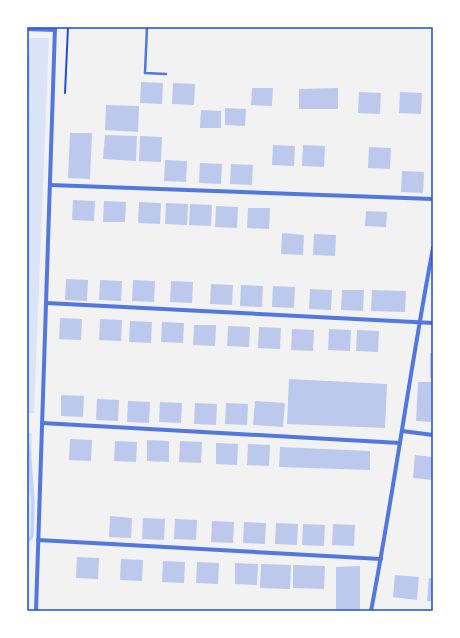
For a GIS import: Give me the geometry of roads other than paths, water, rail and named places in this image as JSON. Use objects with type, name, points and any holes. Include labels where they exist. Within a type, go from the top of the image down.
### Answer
[{"type":"street","points":[[27,29],[55,28],[36,611]]},
{"type":"street","points":[[50,185],[433,199]]},
{"type":"street","points":[[371,611],[433,248]]},
{"type":"street","points":[[46,303],[433,324]]},
{"type":"street","points":[[42,423],[400,443]]},
{"type":"street","points":[[402,432],[433,435]]},
{"type":"street","points":[[38,540],[381,559]]},
{"type":"lane","points":[[147,27],[145,73],[166,74]]},
{"type":"waterway","points":[[27,282],[28,56]]},
{"type":"waterway","points":[[27,442],[29,448],[33,502],[32,536],[29,540]]}]
